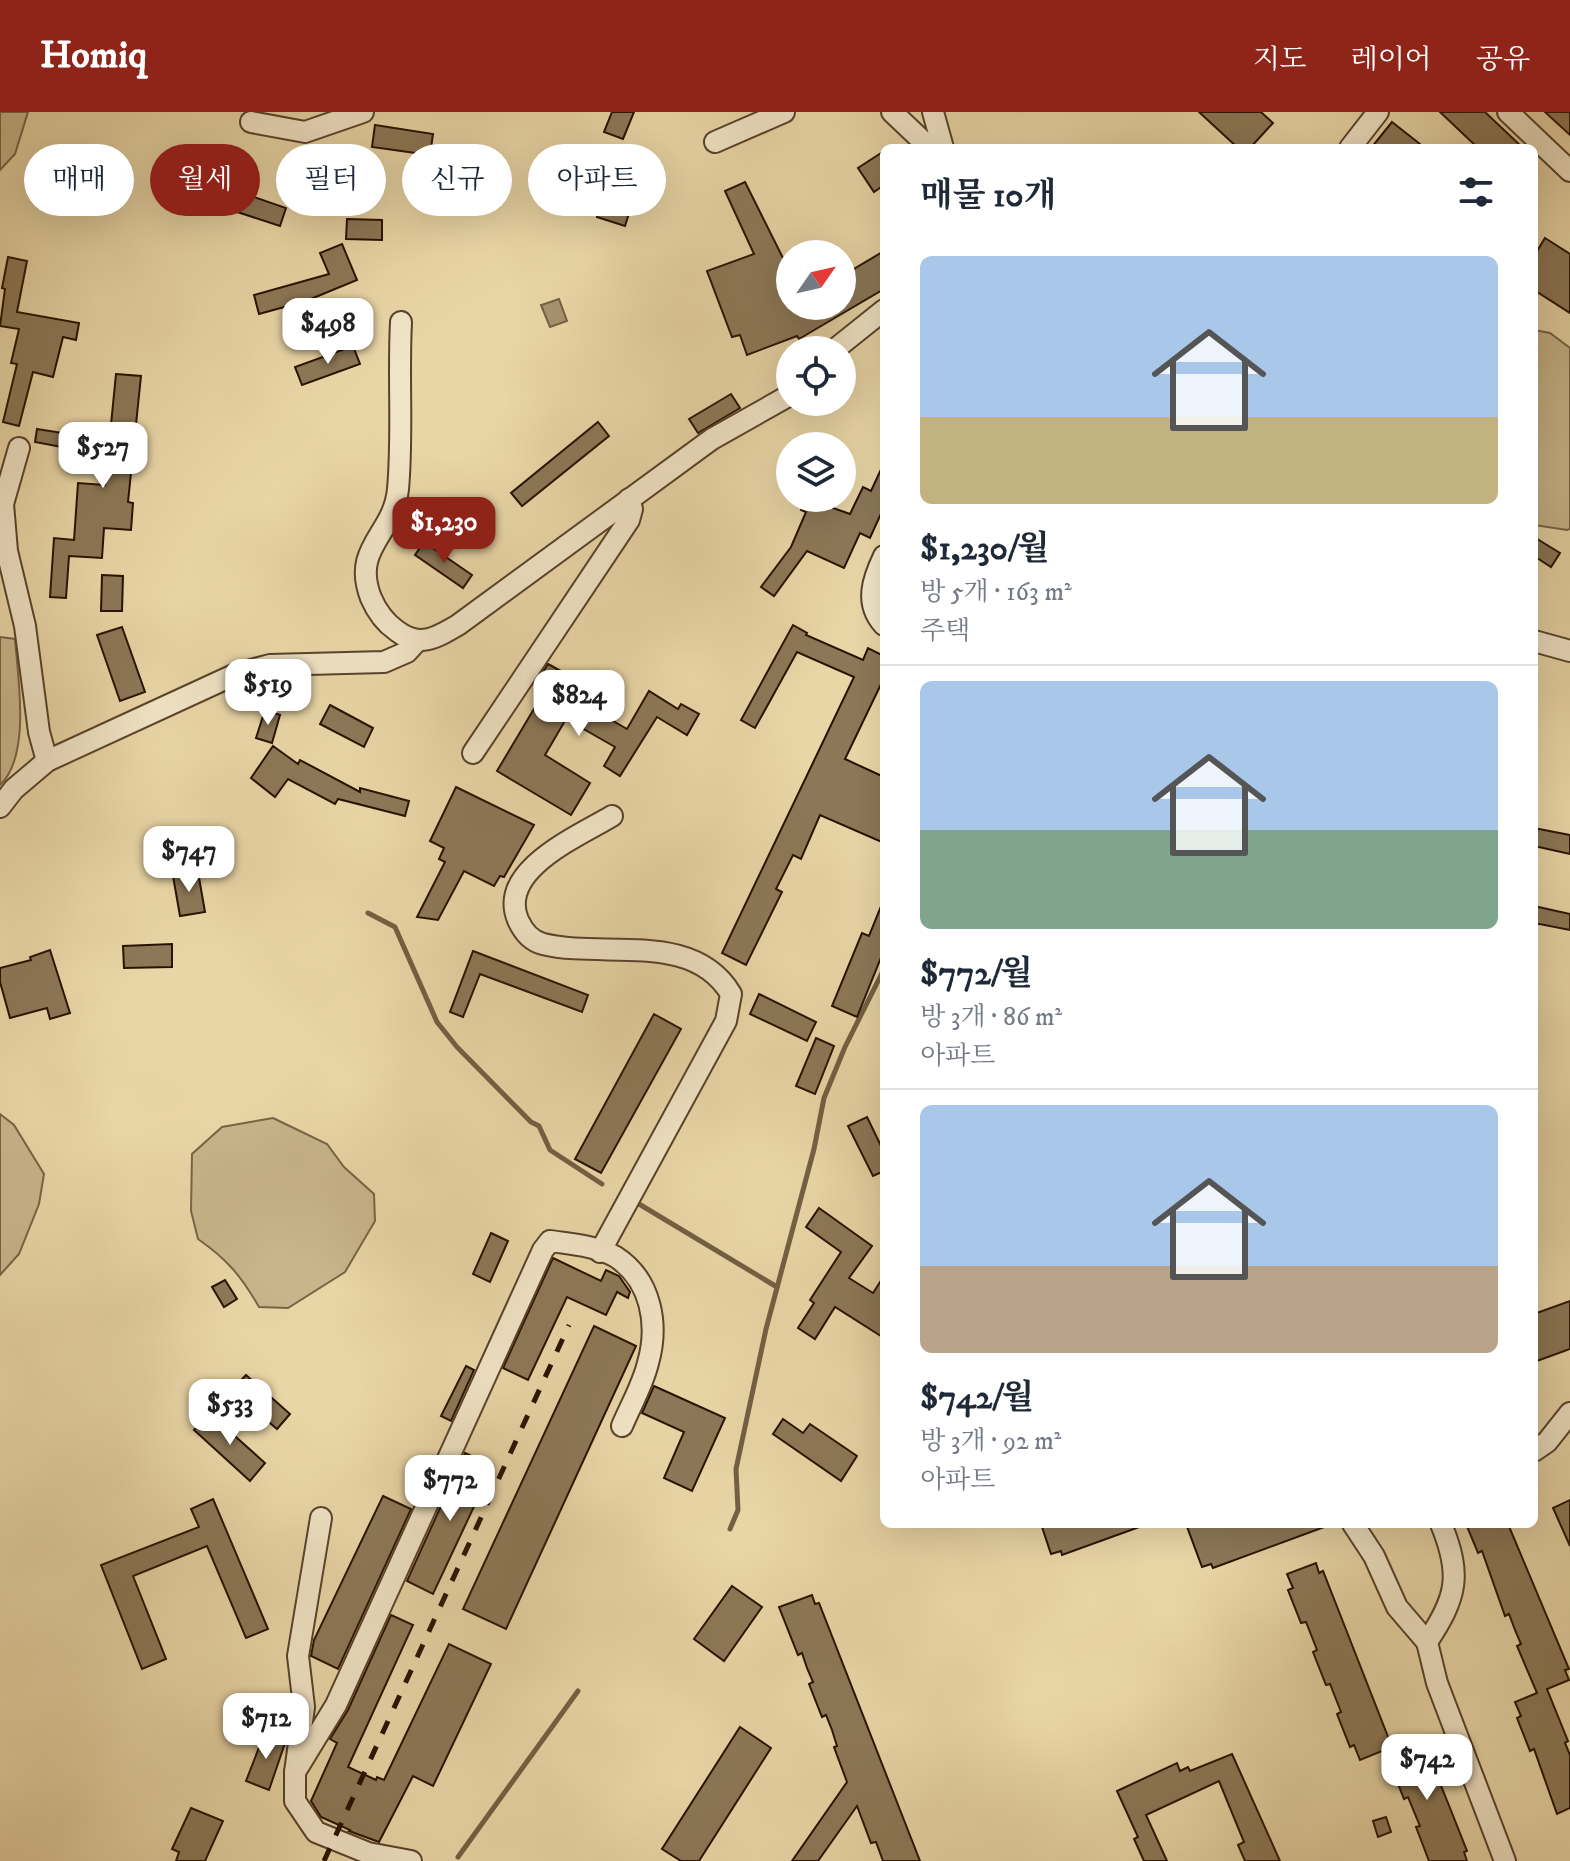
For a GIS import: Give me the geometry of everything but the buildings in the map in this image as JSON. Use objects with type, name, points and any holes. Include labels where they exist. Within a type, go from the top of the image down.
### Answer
[{"type":"street","points":[[251,122],[305,132],[363,112]]},
{"type":"street","points":[[715,142],[784,112]]},
{"type":"street","points":[[892,112],[926,144]]},
{"type":"street","points":[[933,112],[942,144]]},
{"type":"street","points":[[1353,144],[1378,112]]},
{"type":"street","points":[[1508,112],[1570,171]]},
{"type":"street","points":[[852,336],[880,313]]},
{"type":"street","points":[[401,322],[398,492],[389,522],[369,552],[365,567],[366,585],[384,622],[404,637],[417,641],[436,638],[458,625],[712,439],[776,403]]},
{"type":"street","points":[[19,448],[3,504],[5,535],[25,626],[39,732],[47,761]]},
{"type":"street","points":[[473,753],[629,520],[632,509],[629,499]]},
{"type":"street","points":[[880,564],[871,591],[872,604],[880,618]]},
{"type":"street","points":[[0,807],[14,789],[47,761],[236,674],[270,665],[384,662],[407,652],[417,641]]},
{"type":"street","points":[[1538,642],[1570,651]]},
{"type":"street","points":[[600,1252],[726,1021],[731,994],[722,979],[706,967],[667,952],[540,944],[521,926],[514,899],[523,878],[550,853],[612,816]]},
{"type":"street","points":[[295,1772],[343,1691],[543,1250],[550,1241],[578,1245],[615,1257],[641,1281],[651,1304],[649,1361],[622,1426]]},
{"type":"street","points":[[1538,1448],[1547,1442],[1570,1413]]},
{"type":"street","points":[[321,1518],[298,1656],[304,1707],[295,1772],[295,1801],[316,1832],[368,1853],[411,1861]]},
{"type":"street","points":[[1356,1528],[1374,1556],[1397,1607],[1427,1642],[1437,1683],[1505,1861]]},
{"type":"street","points":[[1427,1642],[1453,1597],[1454,1567],[1442,1528]]},
{"type":"shaded area","points":[[0,112],[28,112],[15,154],[0,170]]},
{"type":"shaded area","points":[[559,299],[567,321],[550,327],[541,305]]},
{"type":"shaded area","points":[[1538,331],[1550,333],[1570,348],[1570,529],[1538,526]]},
{"type":"shaded area","points":[[0,637],[15,639],[20,716],[16,755],[10,772],[0,785]]},
{"type":"shaded area","points":[[0,1114],[14,1125],[44,1174],[39,1204],[19,1254],[0,1275]]},
{"type":"shaded area","points":[[273,1118],[327,1144],[344,1167],[374,1194],[375,1221],[345,1272],[288,1308],[259,1307],[233,1269],[198,1239],[191,1211],[192,1154],[222,1127]]},
{"type":"waterway","points":[[368,913],[395,927],[437,1022],[457,1047],[531,1122],[539,1126],[550,1150],[602,1184]]},
{"type":"waterway","points":[[730,1529],[738,1510],[736,1469],[766,1329],[814,1149],[824,1098],[880,977]]},
{"type":"waterway","points":[[639,1204],[777,1287]]},
{"type":"waterway","points":[[458,1857],[578,1691]]},
{"type":"railway","points":[[324,1861],[569,1325]]}]
